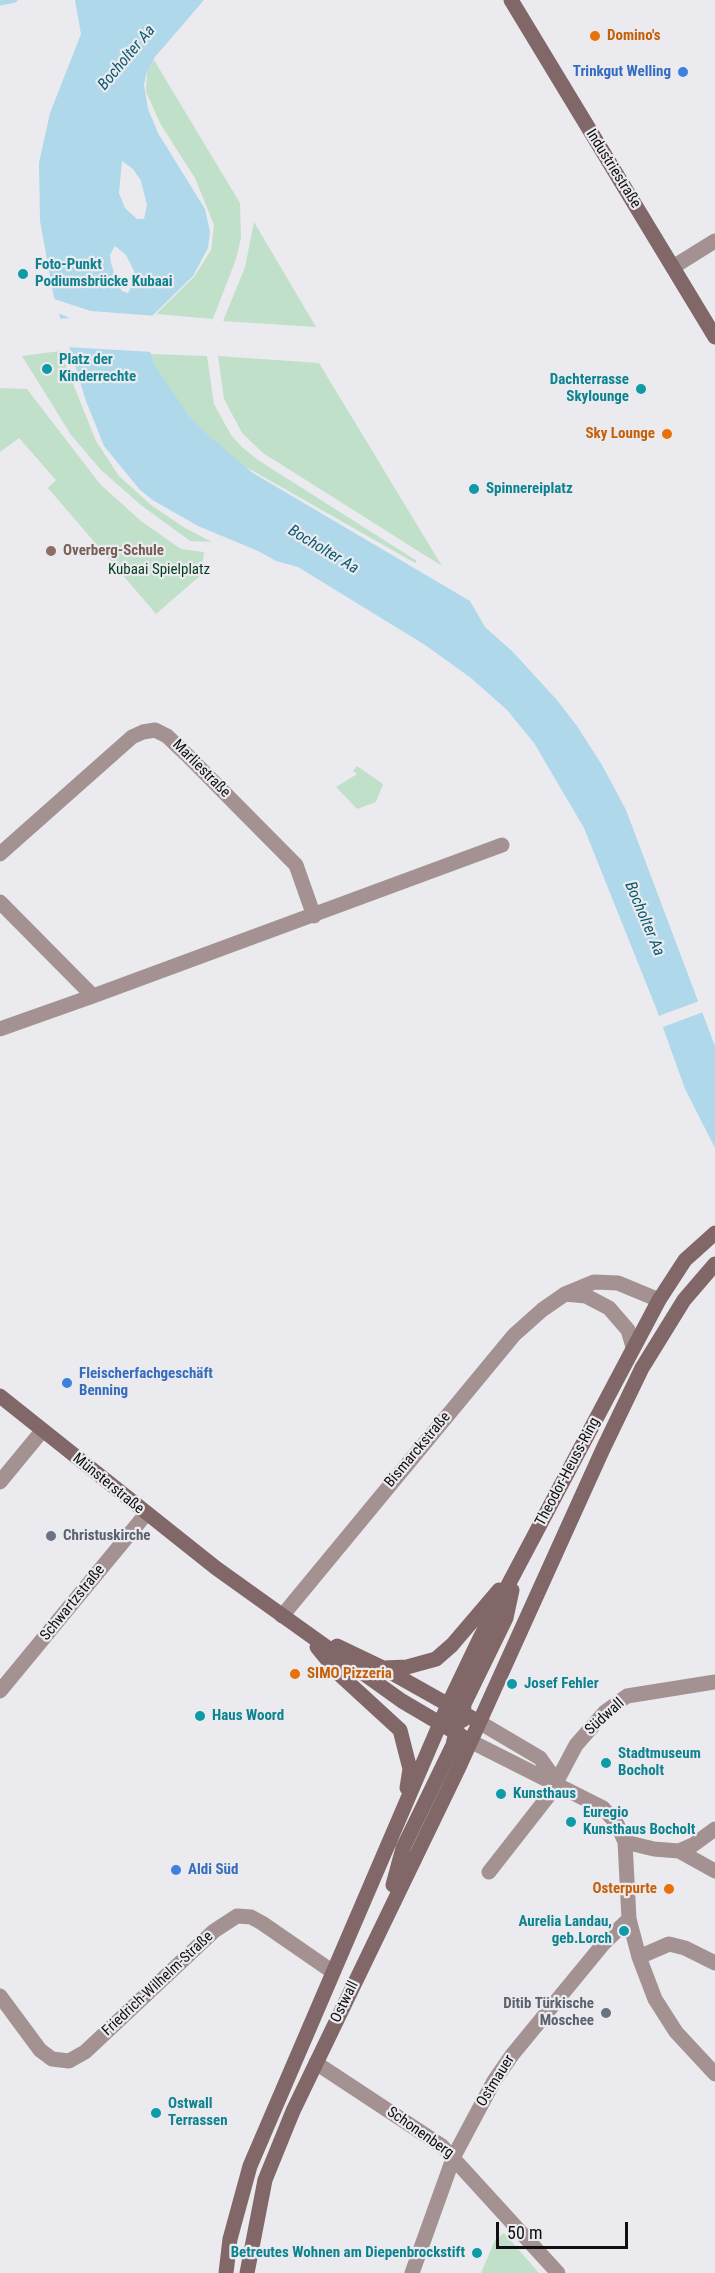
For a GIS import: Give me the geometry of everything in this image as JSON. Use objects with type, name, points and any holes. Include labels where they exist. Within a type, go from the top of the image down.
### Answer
[{"type":"main road","name":"Industriestraße","points":[[511,0],[715,337]]},
{"type":"main road","name":"Theodor-Heuss-Ring","points":[[440,1724],[516,1569],[659,1300],[685,1260],[715,1233]]},
{"type":"main road","name":"Theodor-Heuss-Ring","points":[[470,1741],[642,1368],[684,1300],[715,1264]]},
{"type":"main road","name":"Münsterstraße","points":[[0,1396],[146,1514],[282,1616],[402,1701],[470,1741]]},
{"type":"main road","points":[[383,1668],[407,1667],[436,1659],[452,1645],[516,1569]]},
{"type":"main road","points":[[470,1741],[464,1730],[462,1713],[464,1704],[506,1618],[516,1569]]},
{"type":"main road","name":"Münsterstraße","points":[[306,1633],[383,1668],[478,1722]]},
{"type":"main road","name":"Ostwall","points":[[306,1633],[339,1674],[400,1730],[410,1769],[404,1809]]},
{"type":"main road","points":[[382,1922],[404,1848],[453,1745],[456,1733],[455,1717],[448,1705]]},
{"type":"main road","name":"Ostwall","points":[[226,2273],[232,2230],[250,2166],[440,1724]]},
{"type":"main road","name":"Ostwall","points":[[247,2273],[255,2219],[265,2180],[316,2063],[470,1741]]},
{"type":"street","points":[[673,267],[715,241]]},
{"type":"street","name":"Marliestraße","points":[[0,854],[132,738],[143,732],[155,730],[167,736],[187,754],[296,865],[314,916]]},
{"type":"street","points":[[0,1029],[314,916],[502,845]]},
{"type":"street","points":[[0,902],[93,996]]},
{"type":"street","name":"Bismarckstraße","points":[[282,1616],[514,1335],[542,1310],[565,1294],[584,1285],[605,1281],[618,1283],[659,1300]]},
{"type":"street","points":[[565,1294],[586,1296],[609,1308],[628,1330],[633,1347]]},
{"type":"street","points":[[0,1482],[42,1431]]},
{"type":"street","name":"Schwartzstraße","points":[[0,1691],[146,1514]]},
{"type":"street","name":"Südwall","points":[[489,1872],[529,1822],[556,1782],[576,1746],[605,1712],[627,1696],[715,1682]]},
{"type":"street","points":[[478,1722],[540,1758],[556,1782]]},
{"type":"street","points":[[470,1741],[556,1782],[603,1808],[617,1824],[625,1842],[629,1919],[639,1957],[655,1999],[676,2032],[715,2074]]},
{"type":"street","points":[[679,1851],[693,1845],[715,1829]]},
{"type":"street","points":[[625,1842],[654,1849],[679,1851],[715,1871]]},
{"type":"street","name":"Friedrich-Wilhelm-Straße","points":[[0,1996],[40,2050],[52,2059],[69,2061],[85,2052],[214,1930],[237,1917],[251,1917],[262,1923],[333,1972]]},
{"type":"street","name":"Ostmauer","points":[[412,2273],[454,2156],[480,2106],[512,2055],[604,1943],[629,1919]]},
{"type":"street","points":[[639,1957],[669,1944],[685,1948],[715,1963]]},
{"type":"street","name":"Schonenberg","points":[[316,2063],[454,2156],[558,2273]]},
{"type":"green space","points":[[154,60],[240,203],[241,238],[236,259],[213,319],[156,314],[194,277],[211,250],[214,225],[195,178],[161,125],[146,92],[147,72]]},
{"type":"green space","points":[[254,222],[316,327],[223,321],[245,267]]},
{"type":"green space","points":[[60,351],[96,441],[119,476],[151,505],[185,528],[212,542],[190,541],[142,506],[101,470],[71,435],[22,356]]},
{"type":"green space","points":[[150,354],[207,356],[214,404],[231,435],[242,447],[258,460],[417,561],[415,563],[239,463],[203,434],[157,382]]},
{"type":"green space","points":[[218,356],[319,363],[442,566],[263,453],[242,433],[224,399]]},
{"type":"green space","name":"Kubaai Spielplatz","points":[[0,388],[27,389],[100,484],[141,521],[181,549],[204,552],[201,575],[156,614],[48,488],[56,480],[19,438],[0,452]]},
{"type":"green space","points":[[357,766],[383,784],[376,802],[357,809],[336,787],[357,774],[353,771]]},
{"type":"green space","points":[[504,2233],[539,2273],[481,2273],[495,2240]]},
{"type":"water","name":"Bocholter Aa","points":[[75,0],[204,0],[155,57],[146,74],[144,85],[148,109],[158,133],[205,209],[210,232],[208,248],[193,276],[149,319],[144,334],[155,366],[190,417],[253,473],[470,601],[485,627],[512,651],[557,700],[577,726],[602,765],[626,810],[715,1046],[715,1148],[685,1089],[656,1008],[584,828],[534,743],[507,710],[471,678],[425,645],[298,567],[276,561],[198,526],[154,501],[140,490],[104,446],[86,401],[54,298],[40,221],[39,163],[50,113],[81,34]],"holes":[[[122,161],[133,169],[141,181],[147,205],[144,219],[137,219],[125,208],[119,193]],[[115,246],[126,255],[134,271],[134,282],[128,293],[122,291],[111,263],[110,255]]]},
{"type":"pier","points":[[51,298],[91,311],[156,316],[147,334],[153,352],[66,347],[57,319],[70,318],[55,312]]},
{"type":"pier","points":[[702,1000],[706,1011],[660,1028],[656,1017]]},
{"type":"waterway","points":[[0,3],[15,0]]},
{"type":"place","name":"Domino's","points":[[595,36]]},
{"type":"place","name":"Trinkgut Welling","points":[[683,72]]},
{"type":"place","name":"Foto-Punkt Podiumsbrücke Kubaai","points":[[23,274]]},
{"type":"place","name":"Platz der Kinderrechte","points":[[47,369]]},
{"type":"place","name":"Dachterrasse Skylounge","points":[[641,389]]},
{"type":"place","name":"Sky Lounge","points":[[667,434]]},
{"type":"place","name":"Spinnereiplatz","points":[[474,489]]},
{"type":"place","name":"Overberg-Schule","points":[[51,551]]},
{"type":"place","name":"Fleischerfachgeschäft Benning","points":[[67,1383]]},
{"type":"place","name":"Christuskirche","points":[[51,1536]]},
{"type":"place","name":"SIMO Pizzeria","points":[[295,1674]]},
{"type":"place","name":"Josef Fehler","points":[[512,1684]]},
{"type":"place","name":"Haus Woord","points":[[200,1716]]},
{"type":"place","name":"Stadtmuseum Bocholt","points":[[606,1763]]},
{"type":"place","name":"Kunsthaus","points":[[501,1794]]},
{"type":"place","name":"Euregio Kunsthaus Bocholt","points":[[571,1822]]},
{"type":"place","name":"Aldi Süd","points":[[176,1870]]},
{"type":"place","name":"Osterpurte","points":[[669,1889]]},
{"type":"place","name":"Aurelia Landau, geb.Lorch","points":[[624,1931]]},
{"type":"place","name":"Ditib Türkische Moschee","points":[[606,2013]]},
{"type":"place","name":"Ostwall Terrassen","points":[[156,2113]]},
{"type":"place","name":"Betreutes Wohnen am Diepenbrockstift","points":[[477,2253]]}]
